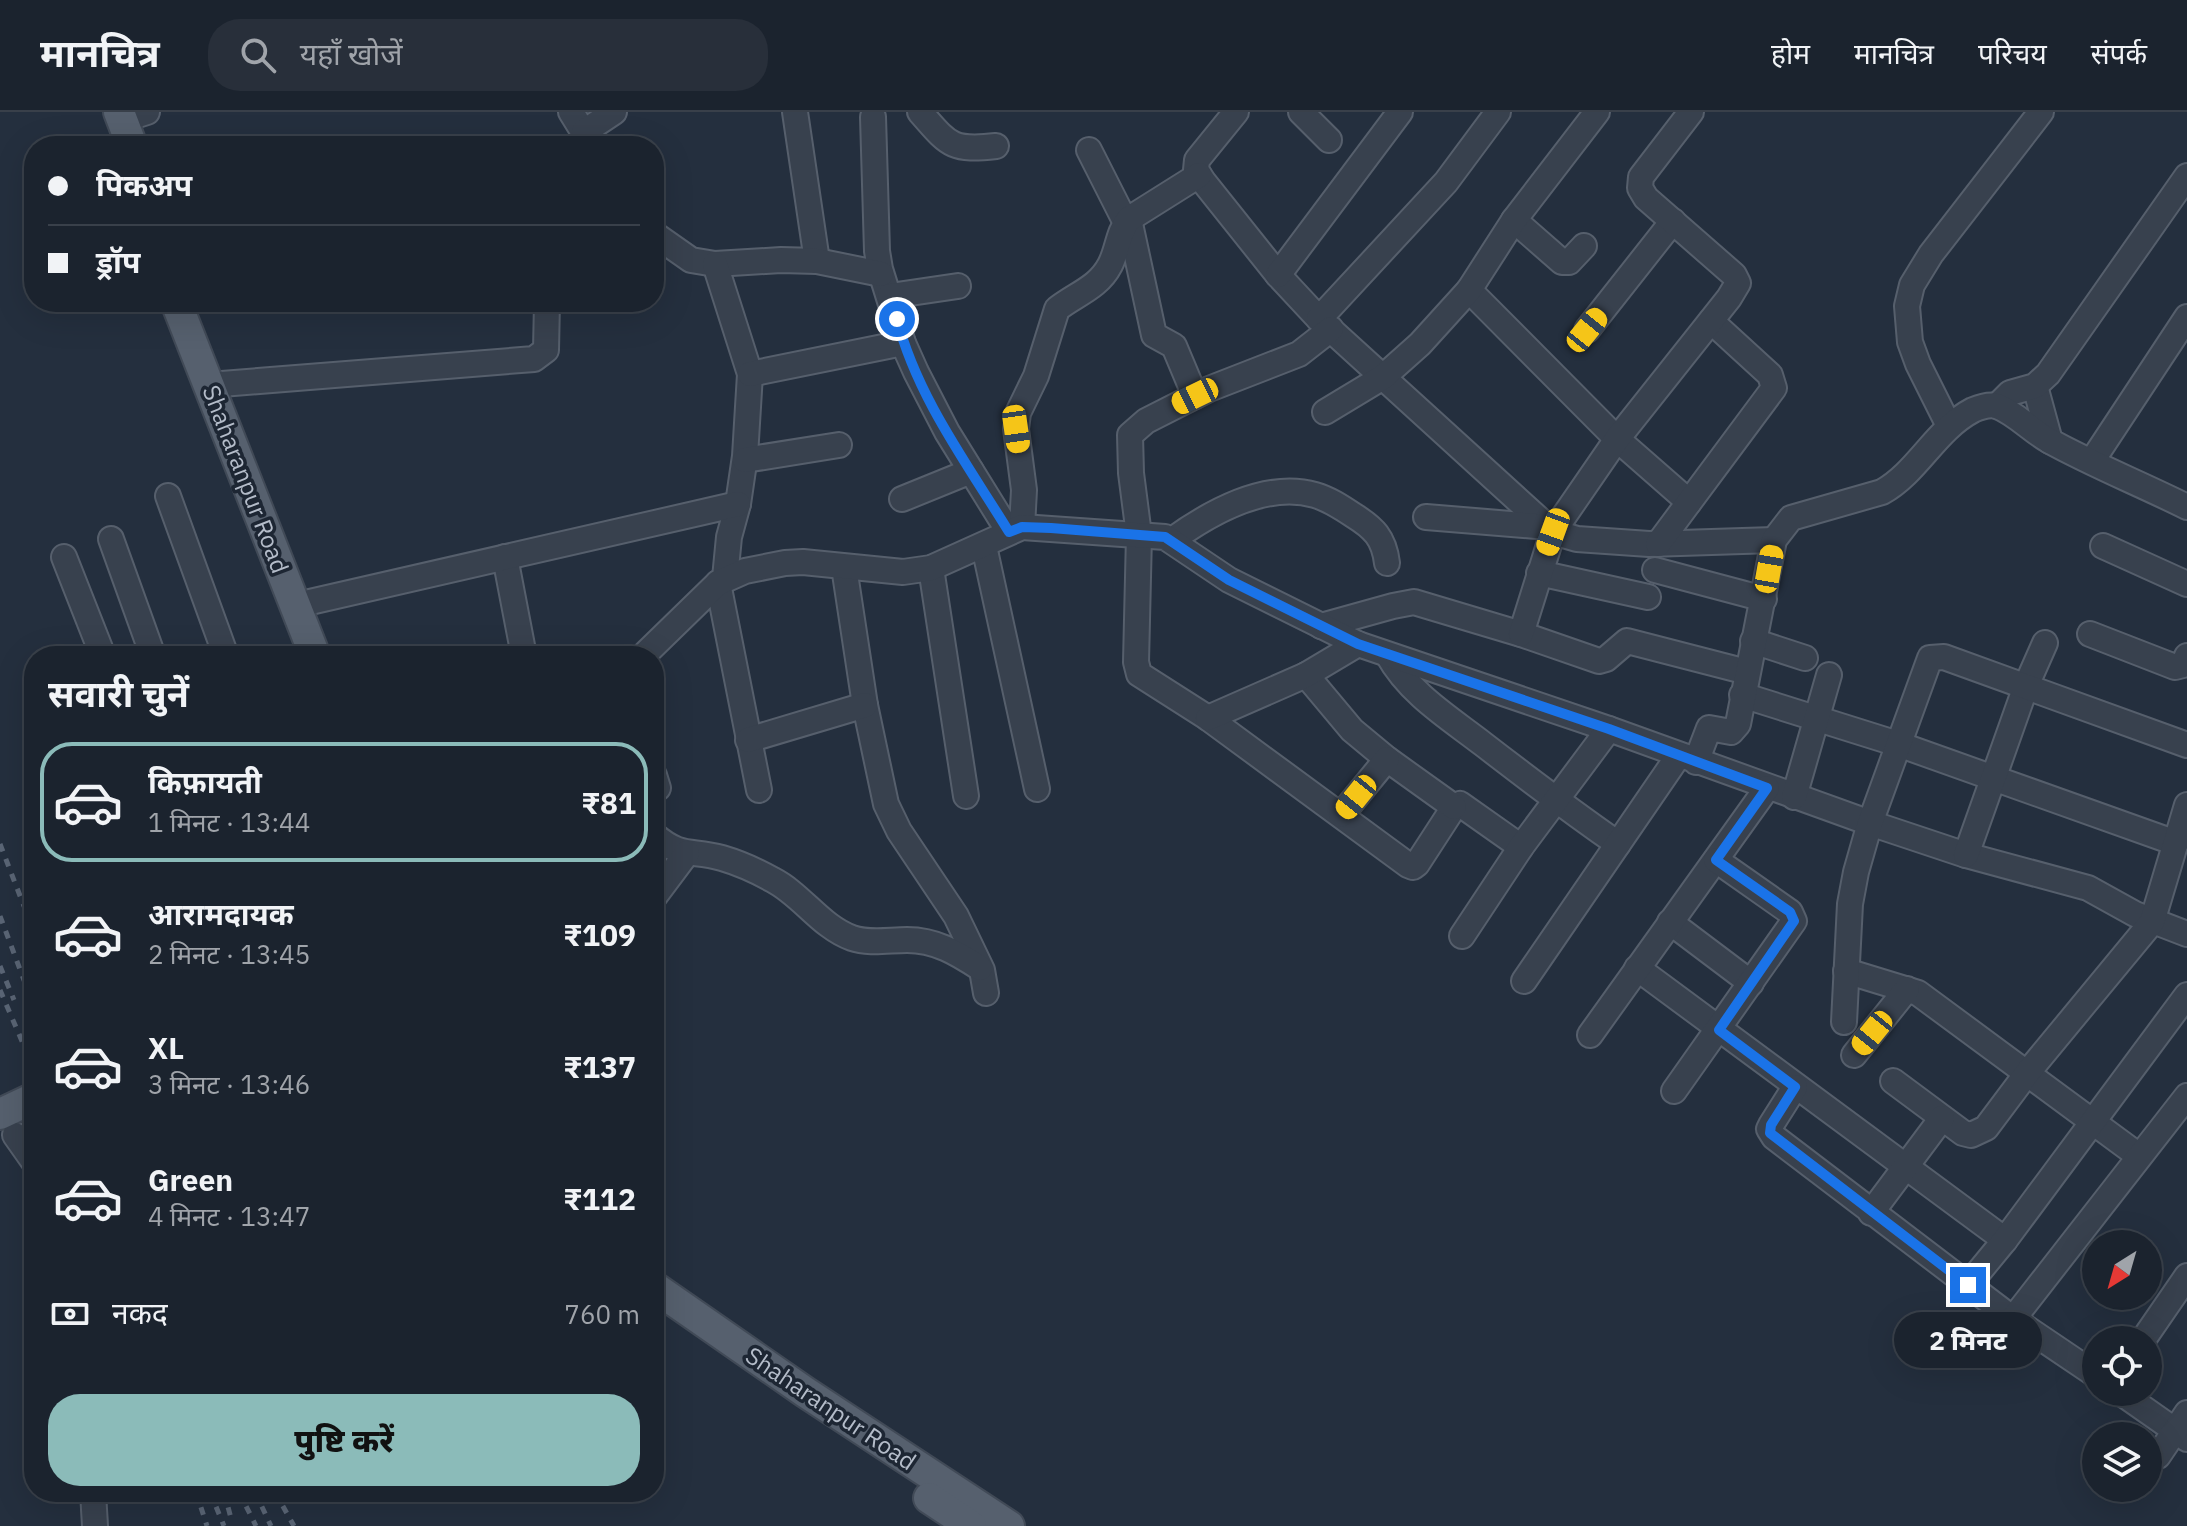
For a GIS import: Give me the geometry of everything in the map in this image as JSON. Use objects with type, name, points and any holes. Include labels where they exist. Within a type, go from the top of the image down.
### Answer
[{"type":"main road","name":"Shaharanpur Road","points":[[181,312],[217,385],[327,646]]},
{"type":"main road","name":"Shaharanpur Road","points":[[196,312],[217,385],[311,646]]},
{"type":"main road","points":[[8,1124],[24,1108]]},
{"type":"main road","name":"Shaharanpur Road","points":[[664,1294],[805,1392],[1009,1526]]},
{"type":"main road","name":"Shaharanpur Road","points":[[664,1319],[971,1526]]},
{"type":"street","points":[[582,130],[614,112]]},
{"type":"street","points":[[795,112],[817,261]]},
{"type":"street","points":[[920,112],[942,137],[958,148],[996,146]]},
{"type":"street","points":[[1236,112],[1197,160],[1199,175],[1278,275],[1325,324],[1550,529]]},
{"type":"street","points":[[1301,112],[1329,140]]},
{"type":"street","points":[[1278,275],[1400,112]]},
{"type":"street","points":[[1454,807],[1413,867],[1208,718],[1139,674],[1136,662],[1139,535],[1131,473],[1130,435],[1146,421],[1195,396],[1299,354],[1446,182],[1498,112]]},
{"type":"street","points":[[1325,412],[1383,377],[1420,344],[1469,290],[1514,220],[1597,112]]},
{"type":"street","points":[[1521,634],[1550,529],[1736,288],[1738,279],[1646,198],[1639,183],[1691,112]]},
{"type":"street","points":[[1949,426],[1910,342],[1907,306],[1912,285],[1931,254],[2041,112]]},
{"type":"street","points":[[873,117],[877,251],[903,343],[947,432],[971,471],[1016,530]]},
{"type":"street","points":[[1089,150],[1127,221],[1154,335],[1174,346],[1195,396]]},
{"type":"street","points":[[1016,530],[1024,490],[1016,429],[1018,413],[1036,376],[1057,309],[1082,295],[1105,273],[1127,221],[1199,175]]},
{"type":"street","points":[[1997,406],[2010,393],[2035,386],[2048,374],[2187,176]]},
{"type":"street","points":[[1514,220],[1562,262],[1569,262],[1584,246]]},
{"type":"street","points":[[1587,330],[1673,221]]},
{"type":"street","points":[[664,241],[691,260],[715,264],[817,261],[886,285],[958,286]]},
{"type":"street","points":[[715,264],[750,374],[745,460],[722,580],[759,790]]},
{"type":"street","points":[[1469,290],[1617,439],[1689,502]]},
{"type":"street","points":[[217,385],[534,359],[546,350],[547,312]]},
{"type":"street","points":[[2092,461],[2187,317]]},
{"type":"street","points":[[1658,544],[1774,388],[1770,375],[1711,321]]},
{"type":"street","points":[[750,374],[903,343]]},
{"type":"street","points":[[2035,386],[2050,441]]},
{"type":"street","points":[[1524,981],[1618,844],[1709,728],[1734,730],[1774,540],[1791,518],[1882,492],[1902,479],[1949,426],[1981,407],[1997,406],[2050,441],[2187,507]]},
{"type":"street","points":[[745,460],[839,445]]},
{"type":"street","points":[[902,499],[971,471]]},
{"type":"street","points":[[1172,540],[1246,499],[1278,493],[1313,494],[1336,504],[1376,532],[1383,541],[1387,563]]},
{"type":"street","points":[[168,496],[222,646]]},
{"type":"street","points":[[310,602],[738,504]]},
{"type":"street","points":[[1426,517],[1550,529],[1577,539],[1658,544],[1774,540]]},
{"type":"street","points":[[653,646],[722,580],[785,563],[903,572],[931,568],[1016,530],[1139,535],[1172,540],[1229,580],[1358,644],[1609,729],[1870,823],[1966,855],[2088,888],[2152,922],[2187,934]]},
{"type":"street","points":[[111,539],[149,646]]},
{"type":"street","points":[[984,546],[1037,789]]},
{"type":"street","points":[[2103,546],[2187,584]]},
{"type":"street","points":[[64,557],[99,646]]},
{"type":"street","points":[[505,557],[522,646]]},
{"type":"street","points":[[664,844],[687,853],[720,857],[772,879],[850,938],[860,941],[933,942],[956,952],[984,981],[956,916],[891,817],[881,787],[865,705],[844,567]]},
{"type":"street","points":[[931,568],[966,796]]},
{"type":"street","points":[[1655,570],[1764,599]]},
{"type":"street","points":[[1539,573],[1648,597]]},
{"type":"street","points":[[1321,626],[1414,602],[1599,661],[1627,641],[1745,683],[1818,717],[2176,843]]},
{"type":"street","points":[[2090,634],[2175,667],[2183,665],[2187,656]]},
{"type":"street","points":[[1753,641],[1805,658]]},
{"type":"street","points":[[1966,855],[2026,686],[2045,643]]},
{"type":"street","points":[[1208,718],[1306,675],[1358,644]]},
{"type":"street","points":[[1388,655],[1399,675],[1424,699],[1555,800],[1618,844]]},
{"type":"street","points":[[1844,1022],[1852,888],[1870,823],[1930,658],[1944,657],[2187,745]]},
{"type":"street","points":[[1306,675],[1345,722],[1387,759],[1454,807],[1465,805],[1521,847]]},
{"type":"street","points":[[1794,797],[1829,675]]},
{"type":"street","points":[[748,740],[865,705]]},
{"type":"street","points":[[1462,936],[1521,847],[1609,729]]},
{"type":"street","points":[[1341,815],[1387,759]]},
{"type":"street","points":[[1590,1035],[1767,788]]},
{"type":"street","points":[[1893,1081],[1963,1133],[1971,1135],[1986,1128],[2028,1072],[2152,922],[2187,805]]},
{"type":"street","points":[[664,884],[687,853]]},
{"type":"street","points":[[1674,1091],[1791,926],[1794,917],[1716,860]]},
{"type":"street","points":[[1670,922],[1751,983]]},
{"type":"street","points":[[1637,968],[2005,1240]]},
{"type":"street","points":[[1846,971],[1918,993],[2139,1156]]},
{"type":"street","points":[[1854,1055],[1907,989]]},
{"type":"street","points":[[1968,1285],[2005,1240],[2187,995]]},
{"type":"street","points":[[1795,1087],[1771,1125],[1770,1133],[2013,1319],[2082,1366]]},
{"type":"street","points":[[2013,1319],[2187,1096]]},
{"type":"street","points":[[1871,1213],[1942,1118]]},
{"type":"street","points":[[8,1124],[24,1147]]},
{"type":"street","points":[[2153,1326],[2187,1276]]},
{"type":"street","points":[[2145,1406],[2183,1427],[2162,1451]]},
{"type":"street","points":[[94,1502],[95,1526]]},
{"type":"railway","points":[[0,844],[24,906]]},
{"type":"railway","points":[[0,916],[24,980]]},
{"type":"railway","points":[[0,966],[14,1000]]},
{"type":"railway","points":[[0,990],[24,1046]]},
{"type":"railway","points":[[199,1502],[207,1526]]},
{"type":"railway","points":[[214,1502],[224,1526]]},
{"type":"railway","points":[[227,1502],[232,1522]]},
{"type":"railway","points":[[244,1502],[256,1526]]},
{"type":"railway","points":[[260,1502],[271,1526]]},
{"type":"railway","points":[[281,1502],[294,1526]]},
{"type":"route","points":[[897,319],[903,343],[947,432],[1009,532],[1022,527],[1165,537],[1229,580],[1358,644],[1609,729],[1767,788],[1716,860],[1790,912],[1794,921],[1719,1030],[1795,1087],[1771,1125],[1770,1133],[1968,1285]]}]
